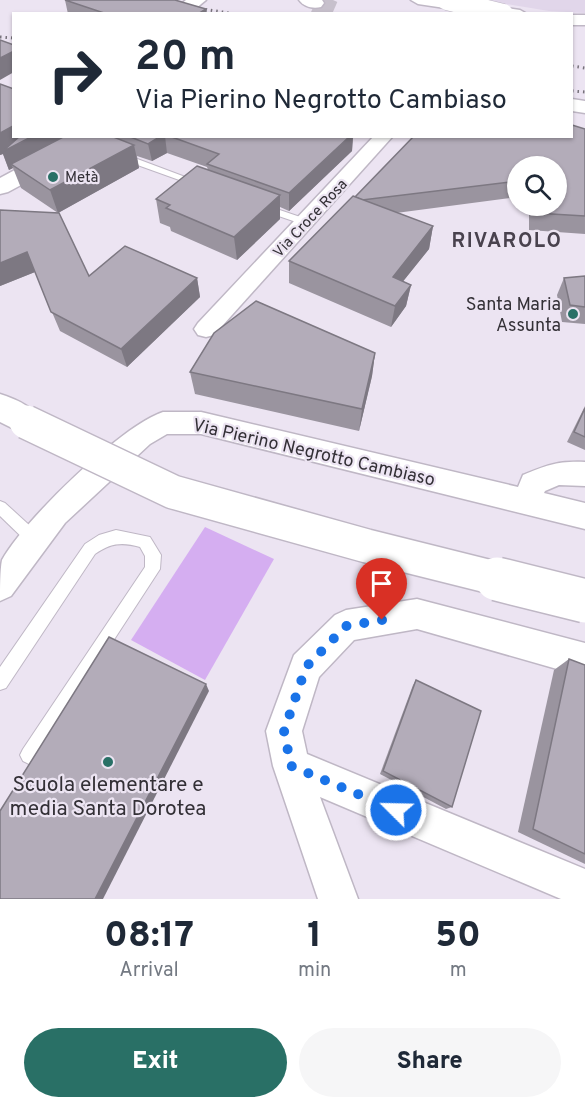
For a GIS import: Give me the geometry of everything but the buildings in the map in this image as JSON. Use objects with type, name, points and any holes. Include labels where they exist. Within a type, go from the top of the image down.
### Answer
[{"type":"main road","points":[[180,12],[197,0]]},
{"type":"main road","points":[[447,0],[494,12]]},
{"type":"main road","points":[[0,187],[96,144]]},
{"type":"main road","points":[[13,414],[172,492],[367,546],[585,602]]},
{"type":"street","points":[[418,0],[505,12]]},
{"type":"street","name":"Via Croce Rosa","points":[[206,329],[245,303],[305,222],[382,138]]},
{"type":"street","name":"Via Pierino Negrotto Cambiaso","points":[[0,586],[55,514],[134,442],[164,423],[201,423],[585,516]]},
{"type":"street","points":[[527,502],[533,483],[558,472],[585,474]]},
{"type":"street","points":[[338,899],[291,766],[284,731],[306,667],[346,626],[417,614],[585,660]]},
{"type":"street","points":[[291,766],[585,889]]},
{"type":"lane","points":[[96,144],[206,187]]},
{"type":"lane","points":[[250,202],[305,222]]},
{"type":"lane","points":[[0,507],[35,540]]},
{"type":"lane","points":[[0,682],[90,549],[104,538],[124,536],[145,542],[153,555],[152,569],[29,755]]},
{"type":"shaded area","points":[[481,0],[585,0],[585,13],[549,11]]},
{"type":"shaded area","points":[[205,527],[274,559],[205,680],[131,640]]},
{"type":"tunnel","points":[[315,3],[335,12]]},
{"type":"railway","points":[[189,7],[223,12]]},
{"type":"railway","points":[[0,37],[12,38]]},
{"type":"railway","points":[[573,66],[585,68]]},
{"type":"railway","points":[[573,91],[585,92]]},
{"type":"place","name":"Metà","points":[[53,177]]},
{"type":"place","name":"Santa Maria Assunta","points":[[573,314]]},
{"type":"place","name":"Scuola elementare e media Santa Dorotea","points":[[108,762]]},
{"type":"district","name":"RIVAROLO","points":[[507,240]]},
{"type":"route","points":[[382,620],[346,626],[306,667],[284,731],[291,766],[396,810]]}]
